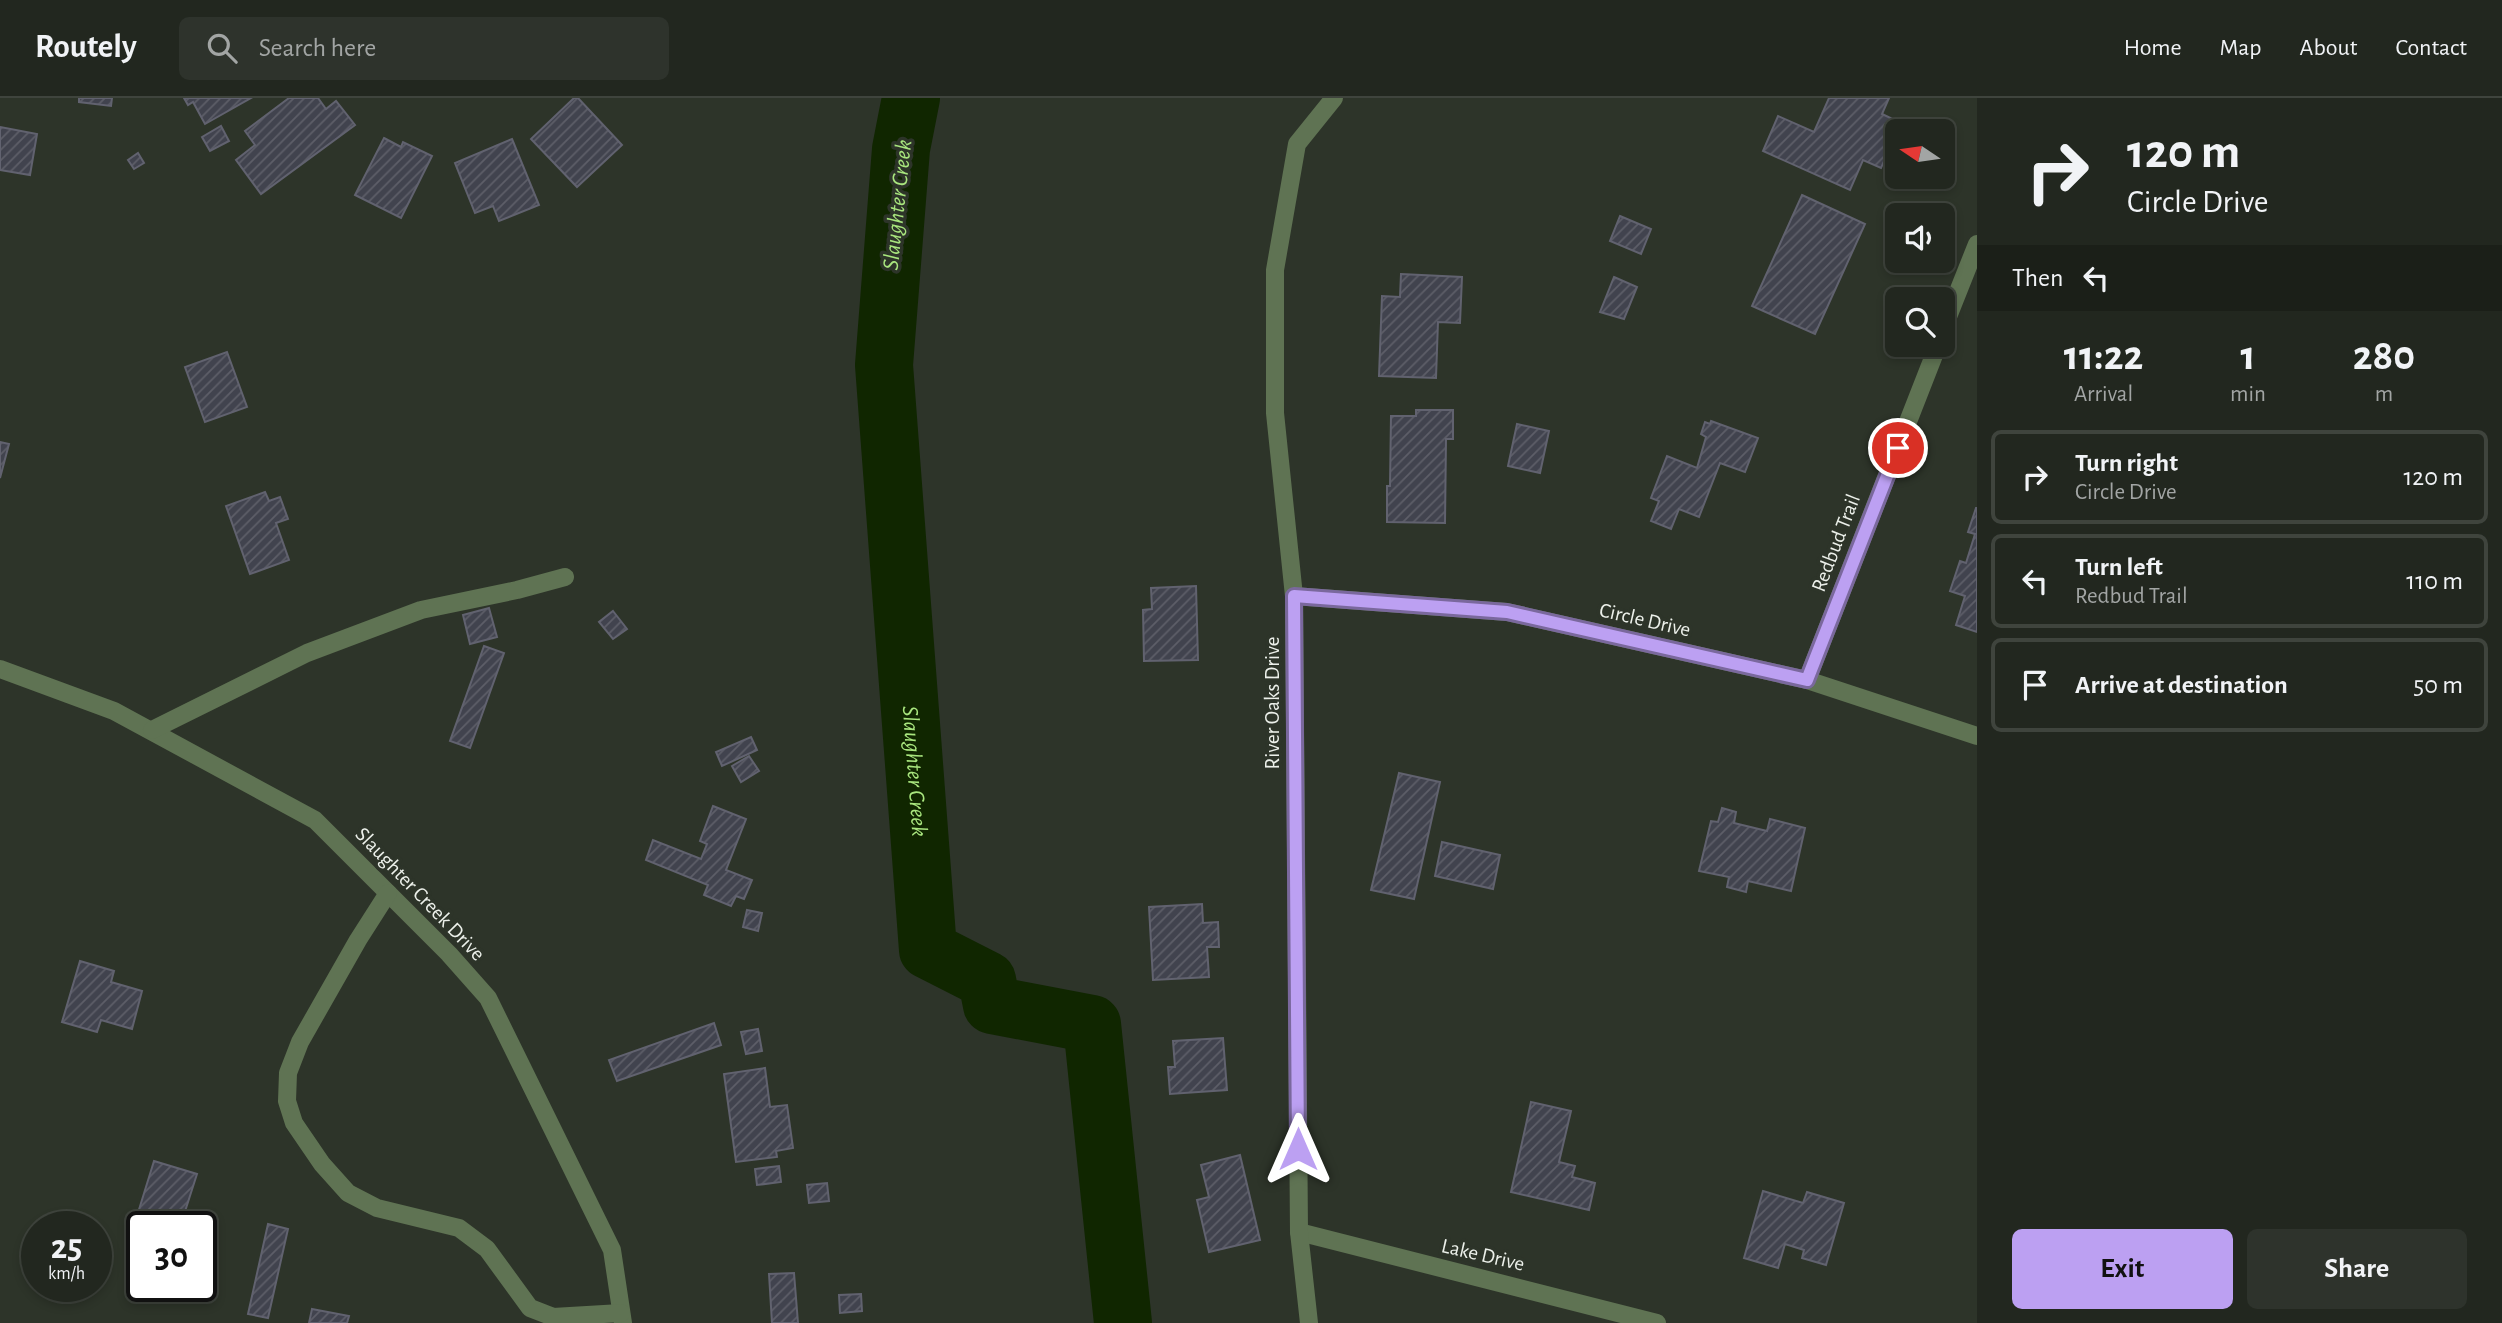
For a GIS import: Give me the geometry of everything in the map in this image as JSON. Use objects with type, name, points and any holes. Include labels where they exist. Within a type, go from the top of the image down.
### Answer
[{"type":"street","name":"River Oaks Drive","points":[[1309,1323],[1299,1232],[1294,596],[1275,413],[1275,270],[1297,144],[1334,98]]},
{"type":"street","points":[[1955,299],[1977,244]]},
{"type":"street","name":"Redbud Trail","points":[[1807,680],[1933,357]]},
{"type":"street","points":[[152,730],[307,653],[408,615],[565,577]]},
{"type":"street","name":"Circle Drive","points":[[1294,596],[1507,612],[1807,680],[1977,736]]},
{"type":"street","name":"Slaughter Creek Drive","points":[[0,669],[114,711],[315,820],[449,954],[488,998],[612,1250],[622,1318]]},
{"type":"street","points":[[388,893],[300,1042],[288,1073],[286,1101],[294,1123],[321,1164],[348,1193],[377,1208],[459,1228],[487,1249],[530,1308],[553,1317],[622,1318]]},
{"type":"street","name":"Lake Drive","points":[[1299,1232],[1657,1323]]},
{"type":"building","points":[[79,98],[112,98],[111,106],[79,102]]},
{"type":"building","points":[[184,98],[251,98],[205,124],[193,102],[188,105]]},
{"type":"building","points":[[289,98],[318,98],[326,109],[336,101],[355,125],[261,194],[236,160],[255,145],[245,131]]},
{"type":"building","points":[[574,98],[578,98],[622,145],[577,187],[531,139]]},
{"type":"building","points":[[1829,98],[1889,98],[1882,114],[1893,119],[1885,119],[1885,159],[1881,168],[1863,160],[1850,190],[1763,151],[1778,116],[1814,132]]},
{"type":"building","points":[[221,126],[229,141],[210,151],[202,137]]},
{"type":"building","points":[[0,127],[37,134],[30,175],[0,170]]},
{"type":"building","points":[[384,138],[401,147],[403,142],[432,156],[401,218],[355,195]]},
{"type":"building","points":[[512,139],[539,205],[499,221],[493,206],[475,213],[455,163]]},
{"type":"building","points":[[138,153],[144,163],[134,169],[128,160]]},
{"type":"building","points":[[1802,195],[1865,224],[1815,334],[1752,306]]},
{"type":"building","points":[[1620,216],[1651,229],[1641,254],[1610,241]]},
{"type":"building","points":[[1401,274],[1462,277],[1460,323],[1438,322],[1436,378],[1379,376],[1382,296],[1400,297]]},
{"type":"building","points":[[1614,277],[1637,287],[1624,319],[1600,312]]},
{"type":"building","points":[[227,352],[247,407],[205,422],[185,367]]},
{"type":"building","points":[[1416,410],[1453,410],[1453,439],[1446,439],[1445,523],[1387,522],[1391,416],[1416,416]]},
{"type":"building","points":[[1711,421],[1758,438],[1745,472],[1720,463],[1699,517],[1679,509],[1671,529],[1651,521],[1659,501],[1651,498],[1667,456],[1697,468],[1706,437],[1701,434],[1705,422],[1710,424]]},
{"type":"building","points":[[1517,424],[1549,431],[1540,473],[1508,466]]},
{"type":"building","points":[[0,442],[9,444],[0,478]]},
{"type":"building","points":[[265,492],[269,501],[280,497],[288,519],[276,523],[289,560],[250,574],[226,506]]},
{"type":"building","points":[[1976,508],[1977,632],[1956,625],[1965,596],[1950,591],[1960,561],[1966,563],[1975,534],[1968,532]]},
{"type":"building","points":[[1196,586],[1198,660],[1144,661],[1143,610],[1152,609],[1151,588]]},
{"type":"building","points":[[489,608],[497,637],[470,644],[463,615]]},
{"type":"building","points":[[613,611],[627,629],[613,639],[599,622]]},
{"type":"building","points":[[484,646],[504,653],[470,748],[450,741]]},
{"type":"building","points":[[751,737],[757,750],[722,766],[716,752]]},
{"type":"building","points":[[749,756],[759,771],[741,782],[732,766]]},
{"type":"building","points":[[1399,773],[1440,782],[1414,899],[1371,890]]},
{"type":"building","points":[[713,806],[746,819],[726,870],[752,880],[744,899],[736,896],[731,906],[704,895],[708,885],[646,860],[653,840],[701,859],[707,844],[700,841]]},
{"type":"building","points":[[1722,808],[1736,812],[1734,823],[1767,831],[1770,819],[1805,828],[1791,891],[1748,881],[1746,892],[1727,887],[1729,877],[1699,871],[1711,821],[1718,822]]},
{"type":"building","points":[[1442,842],[1500,855],[1493,889],[1435,876]]},
{"type":"building","points":[[1202,904],[1203,923],[1218,922],[1219,947],[1207,947],[1209,977],[1153,980],[1149,907]]},
{"type":"building","points":[[747,910],[762,913],[758,931],[743,927]]},
{"type":"building","points":[[80,961],[114,971],[111,982],[142,991],[132,1029],[101,1020],[97,1032],[62,1022]]},
{"type":"building","points":[[714,1023],[721,1045],[617,1081],[609,1060]]},
{"type":"building","points":[[758,1029],[762,1051],[746,1054],[741,1032]]},
{"type":"building","points":[[1223,1038],[1227,1090],[1170,1094],[1168,1067],[1175,1067],[1173,1041]]},
{"type":"building","points":[[765,1068],[770,1107],[787,1105],[793,1148],[776,1151],[777,1157],[736,1162],[724,1074]]},
{"type":"building","points":[[1531,1102],[1571,1111],[1559,1162],[1575,1166],[1572,1177],[1595,1183],[1589,1210],[1511,1192]]},
{"type":"building","points":[[1240,1155],[1260,1240],[1209,1252],[1197,1200],[1209,1197],[1201,1165]]},
{"type":"building","points":[[154,1161],[197,1174],[185,1211],[139,1211]]},
{"type":"building","points":[[779,1166],[781,1182],[757,1185],[755,1169]]},
{"type":"building","points":[[827,1183],[829,1201],[809,1203],[807,1185]]},
{"type":"building","points":[[1763,1191],[1803,1203],[1807,1192],[1844,1203],[1826,1265],[1802,1258],[1804,1250],[1785,1244],[1778,1268],[1744,1258]]},
{"type":"building","points":[[268,1224],[288,1229],[268,1318],[248,1314]]},
{"type":"building","points":[[794,1273],[798,1323],[772,1323],[769,1274]]},
{"type":"building","points":[[861,1294],[862,1311],[840,1313],[839,1295]]},
{"type":"building","points":[[312,1309],[349,1316],[347,1323],[309,1323]]},
{"type":"waterway","name":"Slaughter Creek","points":[[911,98],[901,149],[884,365],[928,950],[987,980],[992,1005],[1092,1024],[1123,1323]]},
{"type":"route","points":[[1298,1149],[1294,596],[1507,612],[1807,680],[1898,448]]}]
